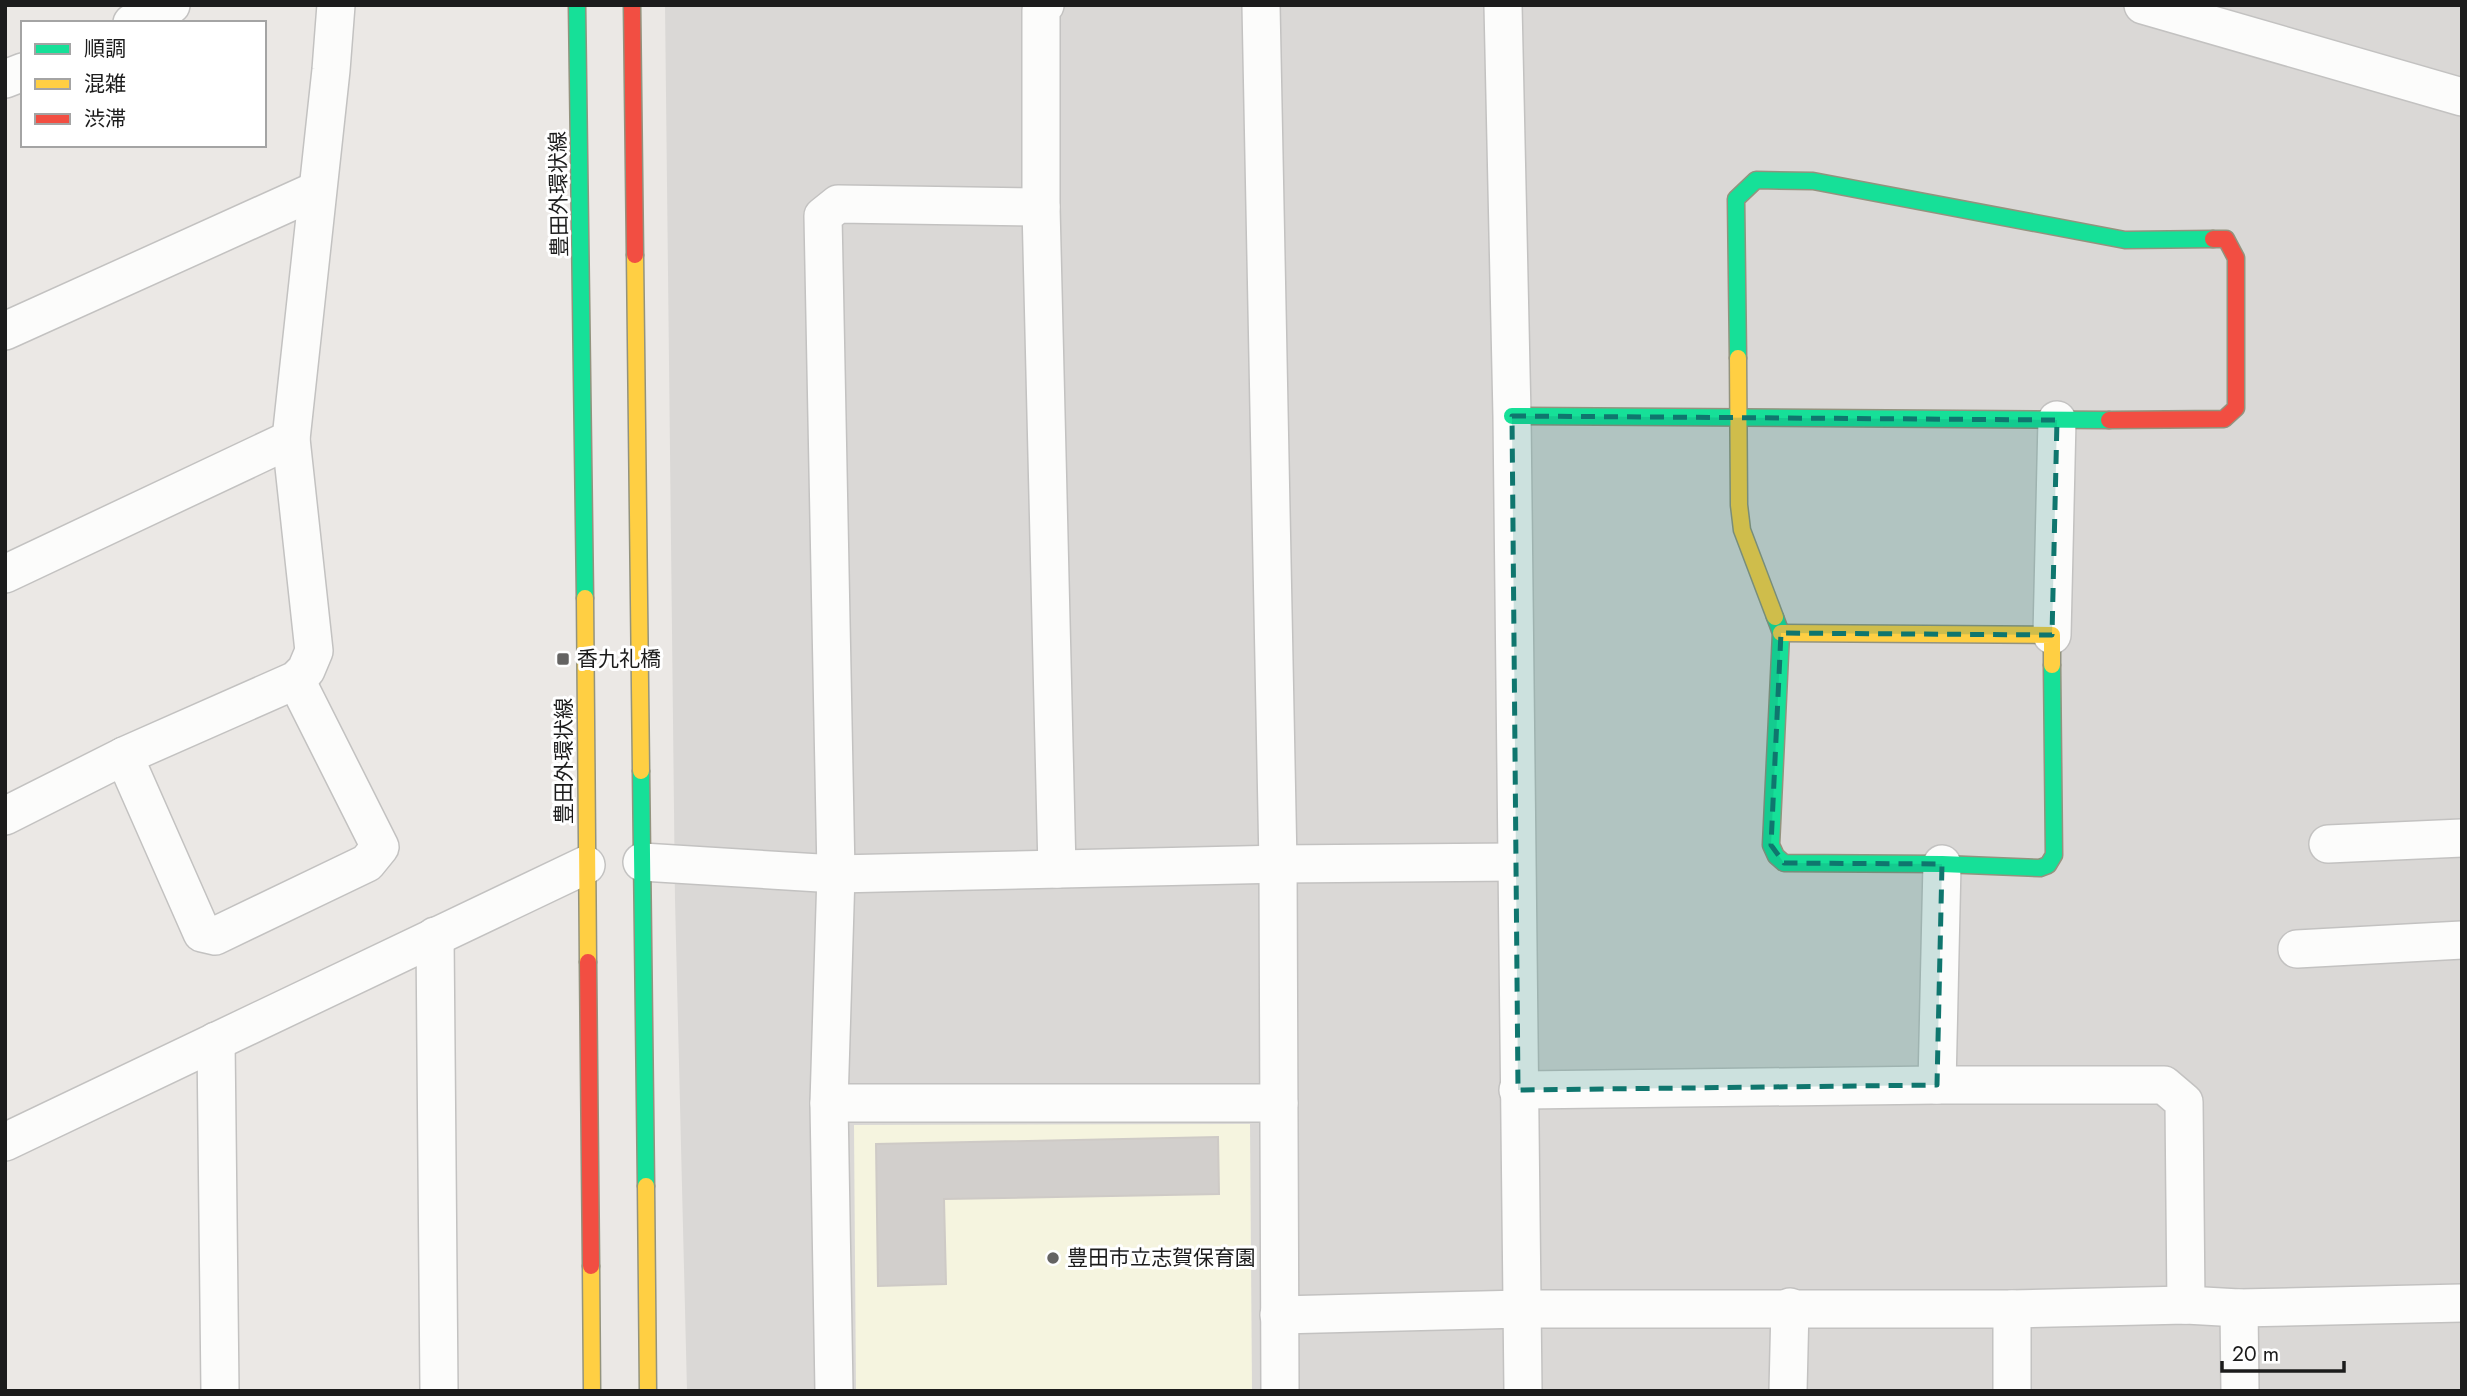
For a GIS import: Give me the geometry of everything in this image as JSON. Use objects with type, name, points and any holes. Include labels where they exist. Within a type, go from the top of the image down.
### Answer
[{"type":"street","points":[[136,21],[171,5]]},
{"type":"street","points":[[5,816],[124,756],[296,680],[306,670],[314,651],[291,439],[336,5]]},
{"type":"street","name":"豊田外環状線","points":[[577,5],[584,360],[592,1391]]},
{"type":"street","points":[[632,5],[648,1391]]},
{"type":"street","points":[[1045,5],[1041,10],[1041,207],[1056,869]]},
{"type":"street","points":[[1261,5],[1278,864],[1280,1391]]},
{"type":"street","points":[[1503,5],[1523,1391]]},
{"type":"street","points":[[2143,5],[2462,97]]},
{"type":"street","points":[[1511,416],[1737,418],[2057,420],[2224,419],[2236,408],[2236,258],[2226,239],[2125,240],[1813,181],[1756,180],[1736,200],[1737,418],[1739,505],[1742,530],[1782,633],[1771,845],[1776,856],[1784,863],[1942,863],[2040,868],[2048,865],[2054,855],[2052,635],[2057,420]]},
{"type":"street","points":[[5,331],[317,190]]},
{"type":"street","points":[[834,1391],[829,1103],[836,874],[824,216],[838,204],[1041,207]]},
{"type":"street","points":[[5,574],[291,439]]},
{"type":"street","points":[[1782,633],[2052,635]]},
{"type":"street","points":[[124,756],[202,933],[215,936],[368,863],[380,847],[296,680]]},
{"type":"street","points":[[2328,844],[2462,838]]},
{"type":"street","points":[[642,862],[836,874],[1278,864],[1516,862]]},
{"type":"street","points":[[1937,1085],[1942,863]]},
{"type":"street","points":[[6,1139],[586,865]]},
{"type":"street","points":[[435,936],[439,1391]]},
{"type":"street","points":[[2297,949],[2462,940]]},
{"type":"street","points":[[216,1041],[220,1391]]},
{"type":"street","points":[[1518,1090],[2164,1085],[2184,1102],[2186,1305]]},
{"type":"street","points":[[829,1103],[1279,1103]]},
{"type":"street","points":[[1279,1315],[1522,1308],[2012,1309],[2186,1305],[2239,1308],[2462,1303]]},
{"type":"street","points":[[1788,1391],[1790,1307]]},
{"type":"street","points":[[2239,1308],[2239,1391]]},
{"type":"street","points":[[2012,1309],[2012,1391]]},
{"type":"highlighted area","points":[[1512,416],[2057,420],[2052,635],[1781,633],[1771,845],[1784,863],[1942,864],[1937,1085],[1518,1090]]},
{"type":"shaded area","points":[[665,5],[2462,5],[2462,1391],[687,1391],[675,900]]},
{"type":"shaded area","name":"豊田市立志賀保育園","points":[[1250,1124],[1252,1391],[856,1391],[854,1125]]},
{"type":"building","points":[[1218,1137],[1219,1194],[944,1199],[946,1284],[878,1286],[876,1144]]},
{"type":"traffic: fast","points":[[577,5],[585,598]]},
{"type":"traffic: fast","points":[[1738,358],[1736,199],[1756,180],[1813,181],[2125,240],[2213,239]]},
{"type":"traffic: fast","points":[[1512,416],[2109,420]]},
{"type":"traffic: fast","points":[[1775,617],[1781,633],[1771,845],[1776,856],[1784,863],[2040,868],[2048,865],[2054,855],[2052,665]]},
{"type":"traffic: fast","points":[[641,771],[646,1186]]},
{"type":"traffic: slow","points":[[635,255],[641,771]]},
{"type":"traffic: slow","points":[[1738,358],[1739,505],[1742,530],[1775,617]]},
{"type":"traffic: slow","points":[[585,598],[588,962]]},
{"type":"traffic: slow","points":[[1781,633],[2052,635],[2052,665]]},
{"type":"traffic: slow","points":[[646,1186],[648,1391]]},
{"type":"traffic: slow","points":[[591,1266],[592,1391]]},
{"type":"traffic: jam","points":[[632,5],[635,255]]},
{"type":"traffic: jam","points":[[2109,420],[2224,419],[2236,408],[2236,258],[2226,239],[2213,239]]},
{"type":"traffic: jam","points":[[588,962],[591,1266]]},
{"type":"place","name":"香九礼橋","points":[[563,659]]},
{"type":"place","name":"豊田市立志賀保育園","points":[[1053,1258]]}]
